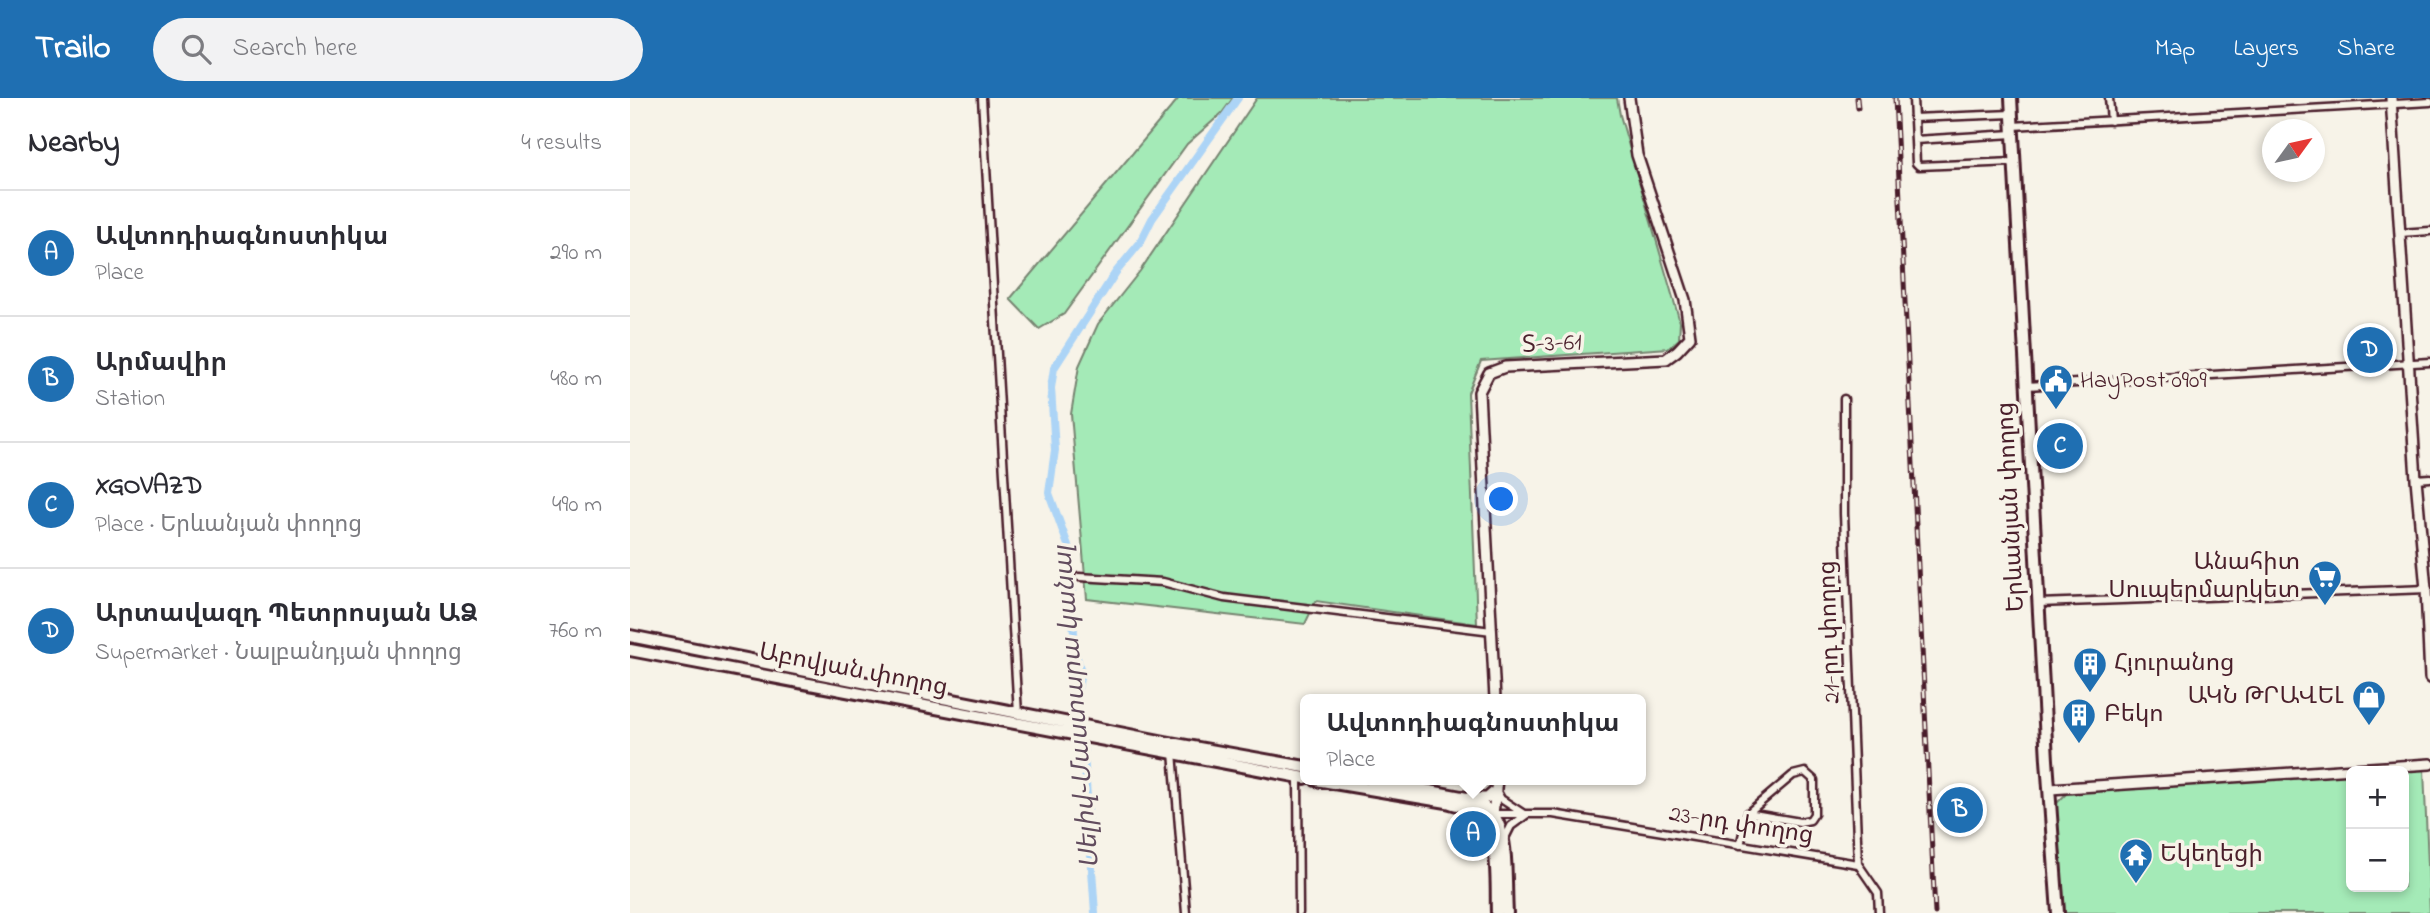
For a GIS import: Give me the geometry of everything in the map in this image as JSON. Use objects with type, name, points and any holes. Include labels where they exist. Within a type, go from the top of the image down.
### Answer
[{"type":"highway","name":"Երևանյան փողոց","points":[[2011,98],[2038,603],[2058,913]]},
{"type":"highway","name":"Աբովյան փողոց","points":[[630,636],[987,713],[1018,713],[1068,728]]},
{"type":"highway","name":"Աբովյան փողոց","points":[[630,650],[1068,728]]},
{"type":"highway","points":[[1068,728],[1300,773]]},
{"type":"highway","points":[[1098,734],[1173,752],[1300,773]]},
{"type":"highway","points":[[1346,785],[1447,802],[1489,818]]},
{"type":"highway","points":[[1398,785],[1468,798],[1479,803],[1501,832],[1507,913]]},
{"type":"highway","points":[[1489,818],[1494,848],[1497,913]]},
{"type":"street","points":[[982,98],[1018,713]]},
{"type":"street","name":"Տ-3-61","points":[[1495,694],[1479,392],[1489,373],[1505,367],[1666,359],[1690,337],[1685,300],[1637,155],[1629,98]]},
{"type":"street","points":[[1913,98],[1916,163],[1919,166],[2014,162]]},
{"type":"street","points":[[2109,98],[2111,121]]},
{"type":"street","points":[[1915,140],[2111,121],[2391,102],[2430,102]]},
{"type":"street","points":[[2391,102],[2416,479],[2428,589],[2430,678]]},
{"type":"street","points":[[1913,118],[2012,114]]},
{"type":"street","points":[[2400,233],[2430,231]]},
{"type":"street","points":[[2027,386],[2430,362]]},
{"type":"street","name":"21-րդ փողոց","points":[[1844,399],[1844,514],[1858,864]]},
{"type":"street","points":[[2416,479],[2430,478]]},
{"type":"street","points":[[1079,577],[1163,582],[1224,598],[1492,631]]},
{"type":"street","points":[[2038,603],[2428,589]]},
{"type":"street","points":[[1173,752],[1186,913]]},
{"type":"street","points":[[2050,789],[2430,764]]},
{"type":"street","points":[[1740,845],[1748,813],[1793,775],[1805,772],[1814,780],[1814,814],[1810,820],[1800,822],[1748,813]]},
{"type":"street","points":[[1300,913],[1303,785]]},
{"type":"street","points":[[1489,818],[1496,785]]},
{"type":"street","points":[[1468,798],[1487,798],[1496,785]]},
{"type":"street","points":[[1496,785],[1501,799],[1526,815],[1511,826],[1502,843]]},
{"type":"street","name":"23-րդ փողոց","points":[[1489,818],[1553,814],[1858,864]]},
{"type":"street","points":[[1858,864],[1878,893],[1879,913]]},
{"type":"green space","points":[[1179,98],[1233,98],[1222,113],[1187,144],[1064,314],[1039,329],[1010,299]]},
{"type":"green space","points":[[1257,98],[1617,98],[1680,322],[1679,339],[1669,348],[1481,361],[1468,393],[1477,624],[1316,601],[1305,624],[1087,599],[1071,414],[1079,366],[1098,324],[1140,271]]},
{"type":"green space","points":[[2424,769],[2430,913],[2065,913],[2056,804],[2070,790],[2346,773],[2346,892],[2409,892],[2409,770]]},
{"type":"waterway","name":"Սելիվ֊Մաստարա կանալ","points":[[1095,913],[1084,754],[1076,699],[1081,672],[1075,651],[1069,548],[1049,493],[1055,450],[1051,388],[1054,368],[1116,272],[1140,243],[1152,219],[1238,98]]},
{"type":"railway","points":[[1857,98],[1858,108]]},
{"type":"railway","points":[[1895,98],[1935,913]]},
{"type":"place","name":"Արտավազդ Պետրոսյան ԱՁ","points":[[2370,350]]},
{"type":"place","name":"HayPost 0909","points":[[2056,411]]},
{"type":"place","name":"XGOVAZD","points":[[2060,446]]},
{"type":"place","name":"Անահիտ Սուպերմարկետ","points":[[2325,607]]},
{"type":"place","name":"Հյուրանոց","points":[[2090,694]]},
{"type":"place","name":"ԱԿՆ ԹՐԱՎԵԼ","points":[[2369,727]]},
{"type":"place","name":"Բեկո","points":[[2079,745]]},
{"type":"place","name":"Արմավիր","points":[[1960,810]]},
{"type":"place","name":"Ավտոդիագնոստիկա","points":[[1473,834]]},
{"type":"place","name":"Եկեղեցի","points":[[2136,885]]}]
